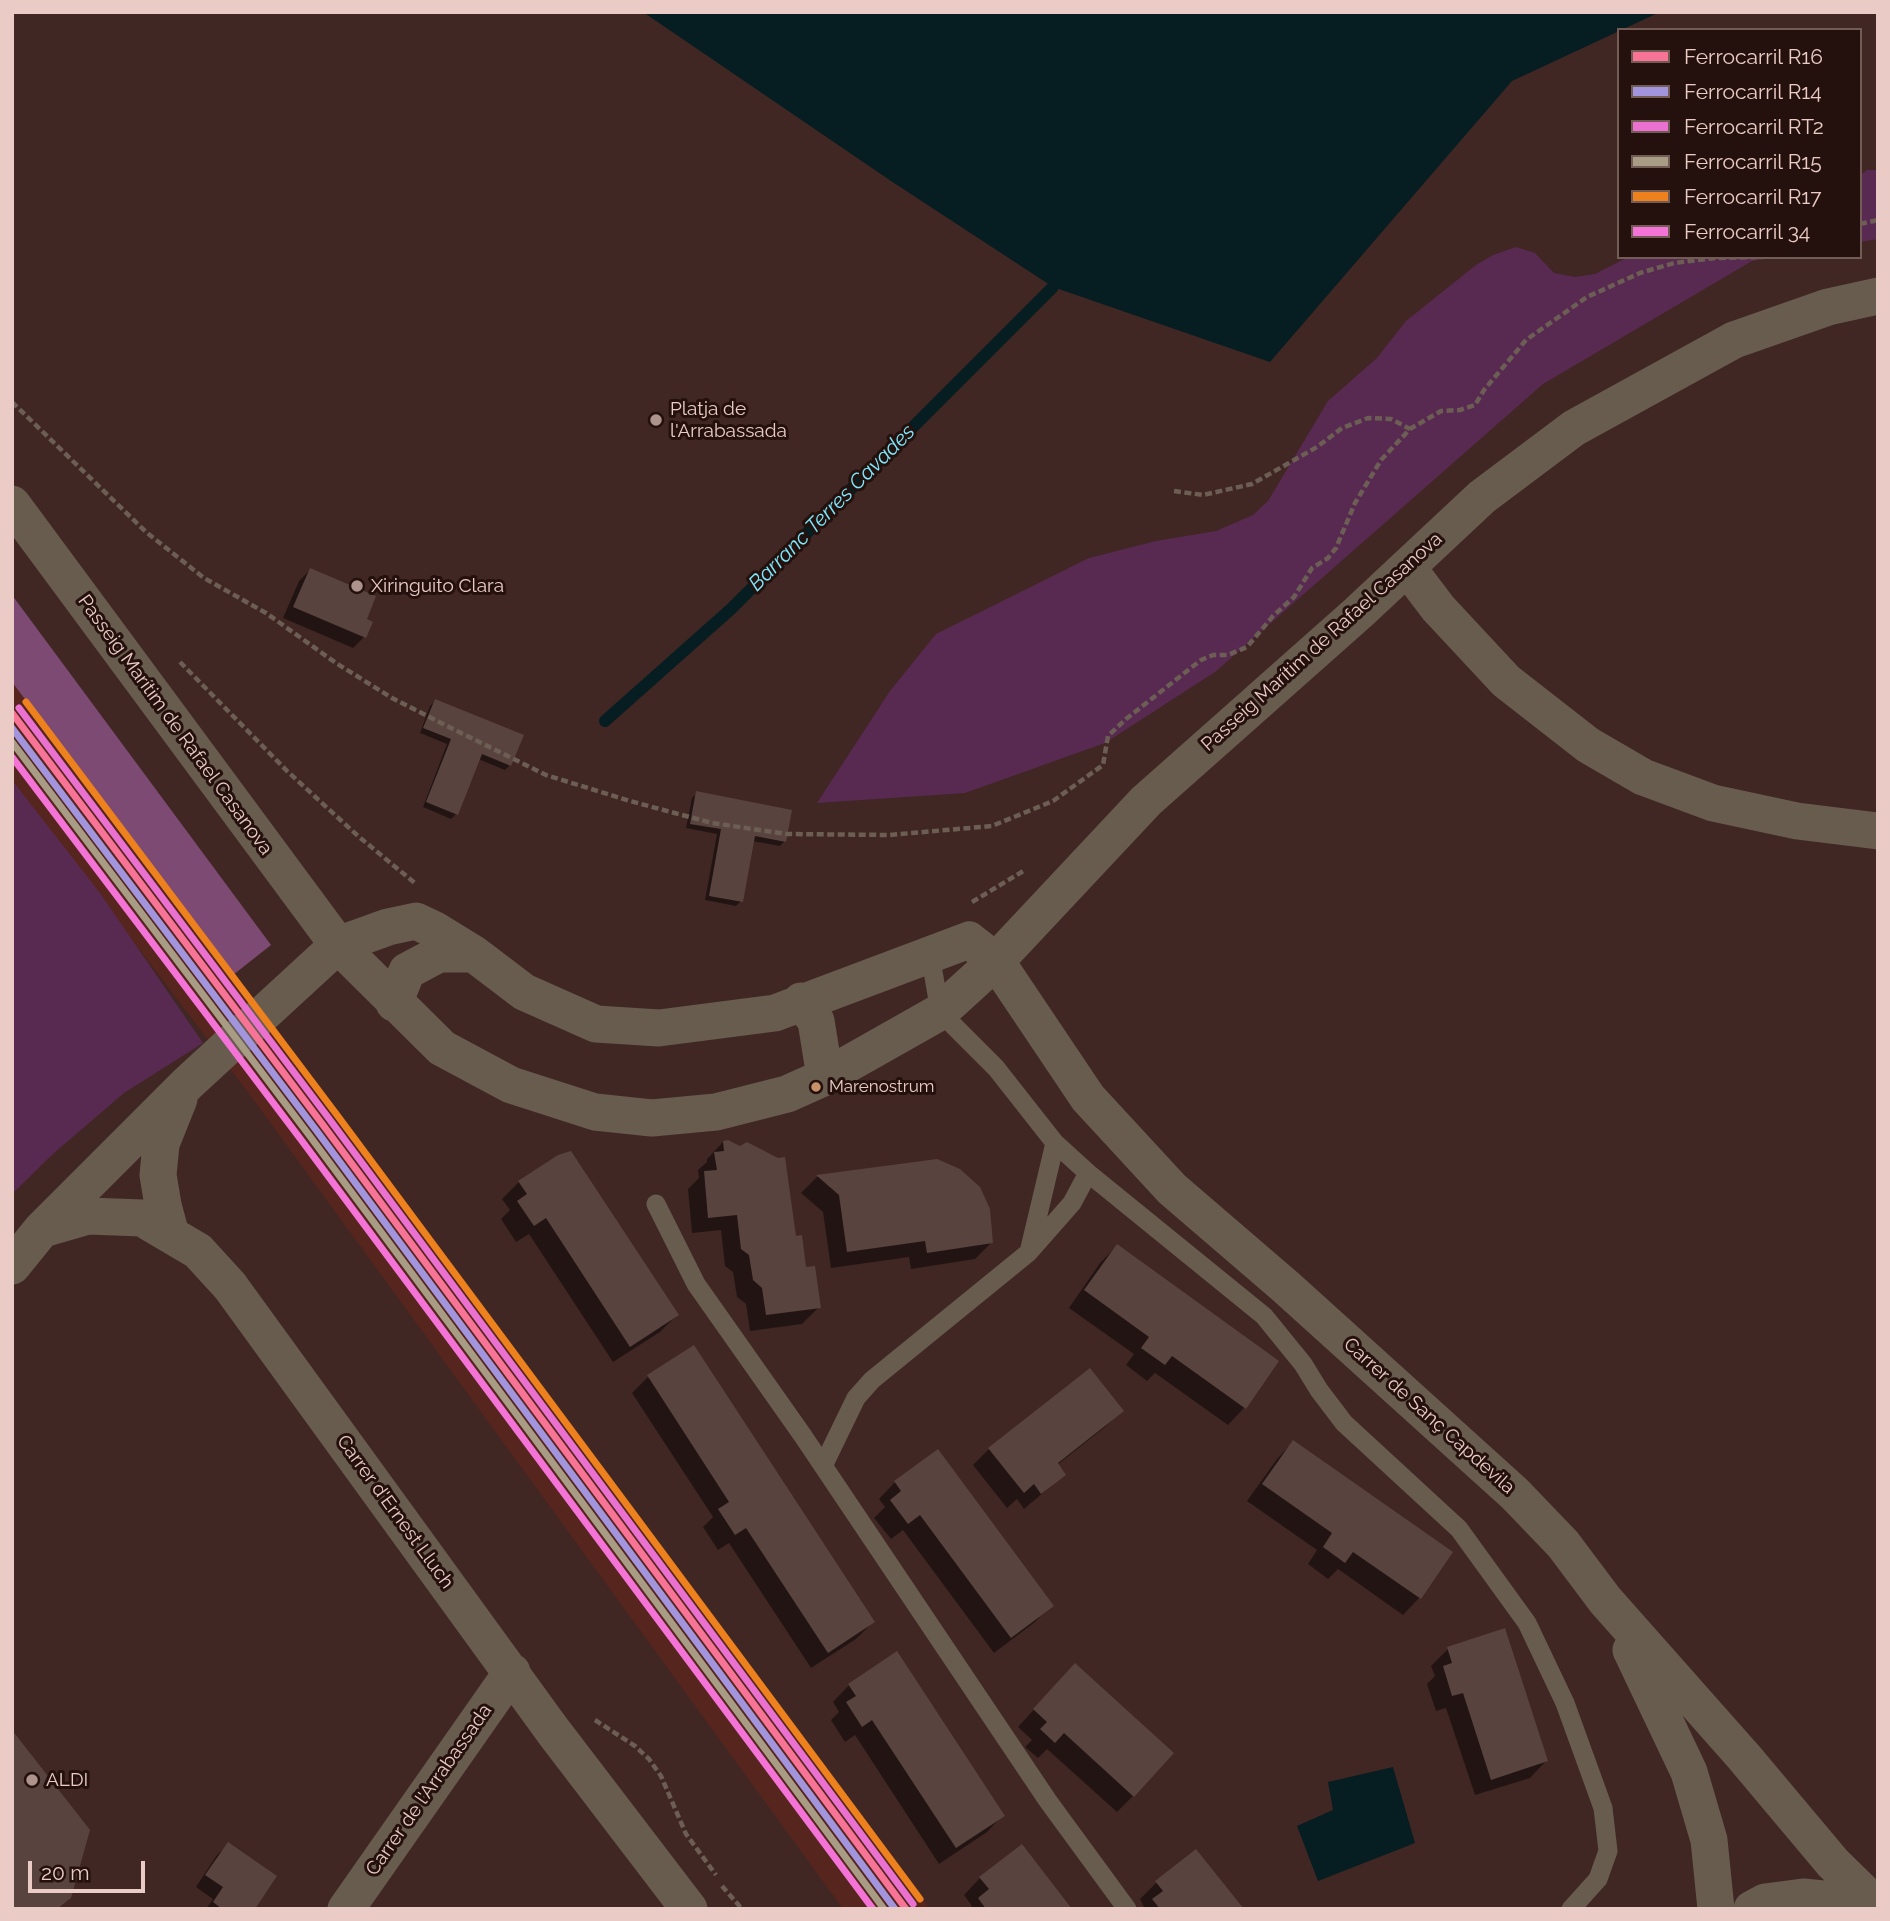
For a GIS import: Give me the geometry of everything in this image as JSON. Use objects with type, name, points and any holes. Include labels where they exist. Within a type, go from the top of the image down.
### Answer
[{"type":"street","name":"Passeig Marítim de Rafael Casanova","points":[[12,504],[338,945],[442,1048],[511,1085],[595,1112],[653,1118],[716,1112],[787,1094],[825,1077],[940,1012],[983,950],[1482,497],[1574,428],[1734,340],[1828,307],[1878,296]]},
{"type":"street","points":[[1407,567],[1438,608],[1506,681],[1588,745],[1643,777],[1713,803],[1797,821],[1878,831]]},
{"type":"street","name":"Passeig Marítim de Rafael Casanova","points":[[338,945],[388,927],[416,922],[435,930],[474,954],[524,992],[596,1024],[659,1028],[775,1013],[930,954],[983,950]]},
{"type":"street","points":[[12,1266],[42,1229],[188,1083],[338,945]]},
{"type":"street","name":"Carrer de Sanç Capdevila","points":[[983,950],[1088,1098],[1172,1189],[1286,1287],[1515,1494],[1563,1544],[1605,1600],[1744,1757],[1833,1863],[1875,1905]]},
{"type":"street","points":[[394,1003],[407,971],[439,954],[474,954]]},
{"type":"street","points":[[801,1001],[816,1021],[825,1077]]},
{"type":"street","points":[[171,1235],[159,1175],[161,1144],[173,1110],[188,1083]]},
{"type":"street","name":"Carrer d'Ernest Lluch","points":[[42,1229],[89,1216],[142,1219],[198,1251],[230,1286],[553,1731],[689,1909]]},
{"type":"street","points":[[1605,1600],[1649,1684],[1689,1772],[1709,1840],[1716,1909]]},
{"type":"street","name":"Carrer de l'Arrabassada","points":[[346,1909],[512,1672]]},
{"type":"street","points":[[1752,1909],[1765,1902],[1803,1898],[1875,1905]]},
{"type":"lane","points":[[930,954],[940,1012],[996,1068],[1055,1143],[1264,1316],[1303,1364],[1345,1423],[1459,1529],[1527,1623],[1565,1703],[1603,1808],[1608,1851],[1598,1879],[1571,1909]]},
{"type":"lane","points":[[1028,1253],[1055,1143]]},
{"type":"lane","points":[[823,1466],[856,1398],[872,1380],[1028,1253],[1072,1202],[1088,1173]]},
{"type":"lane","points":[[656,1204],[696,1284],[823,1466],[1048,1801],[1127,1909]]},
{"type":"path","points":[[12,402],[146,532],[205,578],[266,613],[336,663],[392,698],[546,775],[712,823],[787,834],[889,835],[992,826],[1053,801],[1103,765],[1108,736],[1136,710],[1201,660],[1228,655],[1247,647],[1273,616],[1294,597],[1312,568],[1328,558],[1336,548],[1356,503],[1381,460],[1410,429],[1441,411],[1461,410],[1475,405],[1526,340],[1587,297],[1640,273],[1674,262],[1705,259]]},
{"type":"path","points":[[1174,491],[1203,495],[1252,484],[1317,447],[1342,428],[1368,418],[1391,419],[1410,429]]},
{"type":"path","points":[[173,656],[296,779],[422,890]]},
{"type":"path","points":[[972,902],[1031,866]]},
{"type":"path","points":[[593,1718],[635,1746],[649,1759],[661,1776],[686,1834],[725,1890],[742,1909]]},
{"type":"shaded area","points":[[1867,170],[1878,170],[1878,239],[1862,242],[1862,174]]},
{"type":"shaded area","points":[[1516,247],[1535,253],[1554,273],[1575,277],[1595,274],[1624,259],[1763,259],[1752,261],[1543,384],[1215,672],[1105,743],[965,793],[817,803],[890,691],[936,634],[1089,558],[1156,541],[1216,531],[1253,515],[1268,501],[1328,401],[1377,358],[1406,321],[1476,265],[1493,255]]},
{"type":"shaded area","points":[[12,595],[271,945],[233,975],[12,682]]},
{"type":"shaded area","points":[[12,682],[930,1909],[843,1909],[253,1099],[12,782]]},
{"type":"shaded area","points":[[12,780],[100,893],[203,1043],[124,1093],[54,1153],[12,1194]]},
{"type":"water","points":[[643,12],[1660,12],[1626,28],[1617,28],[1617,32],[1512,81],[1270,362],[1053,287],[891,181]]},
{"type":"water","points":[[1393,1767],[1415,1843],[1318,1881],[1297,1826],[1333,1810],[1328,1782]]},
{"type":"building","points":[[310,568],[376,596],[367,619],[373,622],[366,638],[293,607]]},
{"type":"building","points":[[435,699],[524,735],[511,766],[482,754],[458,815],[426,802],[451,739],[423,728]]},
{"type":"building","points":[[696,791],[792,810],[786,842],[755,836],[743,902],[709,896],[721,829],[690,824]]},
{"type":"building","points":[[728,1140],[740,1146],[747,1142],[778,1158],[785,1157],[796,1236],[802,1235],[806,1267],[815,1266],[821,1308],[766,1315],[762,1288],[753,1280],[749,1255],[741,1249],[737,1215],[708,1218],[704,1171],[717,1170],[714,1152],[724,1151],[723,1141]]},
{"type":"building","points":[[571,1151],[679,1315],[630,1347],[546,1218],[534,1226],[517,1201],[527,1194],[518,1181],[558,1155]]},
{"type":"building","points":[[937,1159],[960,1169],[980,1187],[990,1209],[993,1243],[927,1253],[925,1241],[847,1252],[839,1195],[816,1175]]},
{"type":"building","points":[[1117,1244],[1279,1361],[1246,1409],[1172,1356],[1165,1365],[1141,1348],[1149,1337],[1084,1290]]},
{"type":"building","points":[[694,1345],[875,1622],[828,1653],[746,1528],[735,1535],[718,1509],[729,1502],[647,1375]]},
{"type":"building","points":[[1090,1368],[1124,1411],[1058,1463],[1066,1475],[1041,1494],[1034,1484],[1024,1493],[988,1448]]},
{"type":"building","points":[[1293,1440],[1453,1552],[1421,1599],[1353,1552],[1345,1563],[1323,1547],[1332,1533],[1262,1484]]},
{"type":"building","points":[[938,1449],[1054,1606],[1011,1638],[920,1515],[908,1524],[890,1500],[901,1491],[894,1481]]},
{"type":"building","points":[[1505,1628],[1548,1761],[1491,1780],[1463,1693],[1452,1696],[1443,1666],[1452,1663],[1447,1647]]},
{"type":"building","points":[[897,1651],[1005,1816],[956,1848],[872,1720],[862,1727],[846,1702],[856,1696],[848,1684]]},
{"type":"building","points":[[1075,1663],[1174,1753],[1134,1797],[1064,1733],[1055,1743],[1040,1729],[1047,1722],[1033,1709]]},
{"type":"building","name":"ALDI","points":[[12,1730],[90,1830],[71,1898],[57,1909],[12,1909]]},
{"type":"building","points":[[228,1842],[277,1876],[255,1909],[222,1909],[213,1902],[223,1887],[205,1875]]},
{"type":"building","points":[[1022,1844],[1072,1909],[986,1909],[978,1898],[989,1889],[979,1877]]},
{"type":"building","points":[[1196,1849],[1244,1909],[1160,1909],[1152,1899],[1163,1891],[1155,1881]]},
{"type":"waterway","name":"Barranc Terres Cavades","points":[[605,721],[731,609],[1053,287]]},
{"type":"rail line","name":"R17","points":[[26,702],[920,1899]]},
{"type":"rail line","name":"RT2","points":[[19,708],[330,1120],[913,1904]]},
{"type":"rail line","name":"R16","points":[[12,713],[323,1125],[906,1909]]},
{"type":"rail line","name":"R14","points":[[12,728],[316,1130],[895,1909]]},
{"type":"rail line","name":"R15","points":[[12,742],[309,1135],[884,1909]]},
{"type":"rail line","name":"34","points":[[12,757],[302,1141],[873,1909]]},
{"type":"place","name":"Platja de l'Arrabassada","points":[[656,420]]},
{"type":"place","name":"Xiringuito Clara","points":[[357,586]]},
{"type":"place","name":"Marenostrum","points":[[816,1087]]},
{"type":"place","name":"ALDI","points":[[32,1780]]}]
